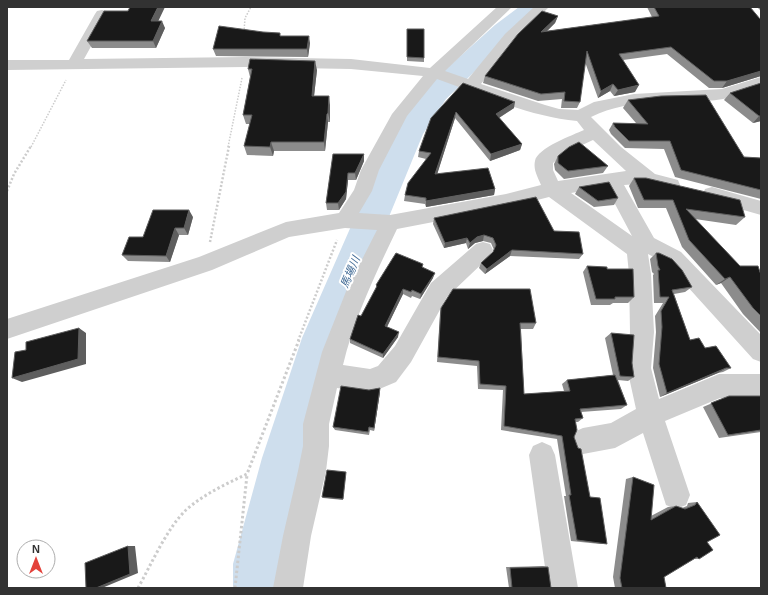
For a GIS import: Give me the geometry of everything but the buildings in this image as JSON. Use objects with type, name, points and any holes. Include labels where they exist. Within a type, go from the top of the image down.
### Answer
[{"type":"street","points":[[349,220],[363,191],[370,170],[400,114],[434,73],[505,7]]},
{"type":"street","points":[[471,86],[510,37],[542,7]]},
{"type":"street","points":[[74,64],[102,14]]},
{"type":"street","points":[[7,65],[246,62],[351,64],[434,73],[553,113],[580,116],[600,106],[634,99],[723,94],[761,82]]},
{"type":"street","points":[[580,116],[628,164],[648,180]]},
{"type":"street","points":[[595,132],[559,149],[544,160],[544,170],[552,189],[642,247],[674,258],[761,351]]},
{"type":"street","points":[[7,329],[205,264],[286,230],[349,220],[390,223],[506,201],[552,189],[611,179],[638,177],[761,208]]},
{"type":"street","points":[[611,179],[642,247],[640,274],[642,332],[639,368],[650,415],[676,495]]},
{"type":"street","points":[[288,588],[297,536],[312,471],[316,446],[316,424],[334,352],[358,289],[390,223]]},
{"type":"street","points":[[328,375],[370,381],[387,374],[403,354],[439,290],[483,250]]},
{"type":"street","points":[[583,441],[615,435],[650,415],[719,386],[761,386]]},
{"type":"street","points":[[542,455],[563,588]]},
{"type":"path","points":[[205,264],[246,62],[248,36],[244,34],[245,18],[251,7]]},
{"type":"path","points":[[7,191],[14,174],[31,147],[74,64]]},
{"type":"path","points":[[235,588],[247,474],[349,220]]},
{"type":"path","points":[[138,588],[165,538],[186,510],[218,487],[247,474]]},
{"type":"waterway","name":"馬場川","points":[[259,588],[259,564],[285,458],[322,338],[369,224],[409,133],[436,93],[504,30],[534,7]]}]
